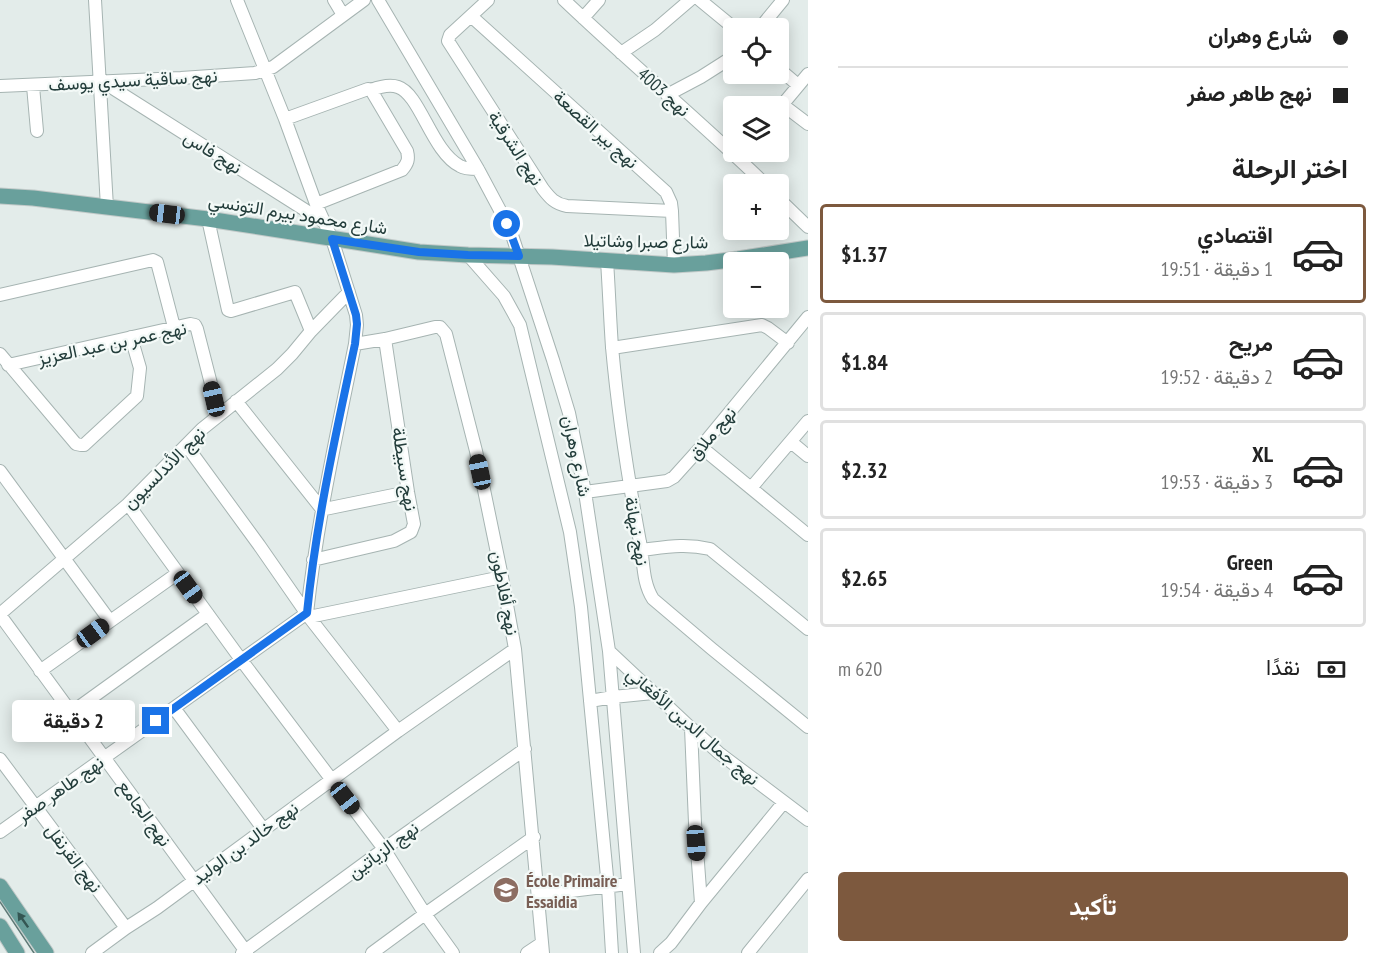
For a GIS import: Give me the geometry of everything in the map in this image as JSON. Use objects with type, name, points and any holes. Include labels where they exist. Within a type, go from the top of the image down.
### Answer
[{"type":"main road","name":"شارع محمود بيرم التونسي","points":[[0,196],[208,219],[419,252],[519,256]]},
{"type":"main road","name":"شارع صبرا وشاتيلا","points":[[519,256],[674,265],[764,256],[808,248]]},
{"type":"main road","points":[[0,886],[46,953]]},
{"type":"main road","points":[[0,926],[17,953]]},
{"type":"street","points":[[95,0],[107,207]]},
{"type":"street","points":[[237,0],[316,204],[332,239],[357,320],[355,344],[321,508],[308,615]]},
{"type":"street","points":[[334,0],[343,15]]},
{"type":"street","points":[[265,70],[273,67],[364,0]]},
{"type":"street","name":"شارع وهران","points":[[378,0],[510,229],[569,413],[585,492],[609,651],[634,953]]},
{"type":"street","name":"نهج الشرقية","points":[[488,0],[450,35],[449,45],[550,198],[556,203],[567,206],[672,211]]},
{"type":"street","name":"نهج 4003","points":[[564,0],[667,95],[723,140]]},
{"type":"street","points":[[583,18],[599,0]]},
{"type":"street","points":[[621,52],[656,30],[690,0]]},
{"type":"street","points":[[700,0],[723,19]]},
{"type":"street","points":[[768,18],[783,0]]},
{"type":"street","name":"نهج بير القصعة","points":[[471,16],[666,192],[672,211],[674,265]]},
{"type":"street","points":[[667,95],[723,63]]},
{"type":"street","name":"نهج ساقية سيدي يوسف","points":[[0,86],[181,78],[255,73],[265,70]]},
{"type":"street","points":[[789,97],[808,74]]},
{"type":"street","points":[[789,77],[798,85]]},
{"type":"street","name":"نهج فاس","points":[[101,82],[324,222]]},
{"type":"street","points":[[285,119],[368,89],[392,85],[400,87],[410,97],[447,156],[461,167],[478,170]]},
{"type":"street","points":[[33,86],[37,131]]},
{"type":"street","points":[[316,204],[402,170],[407,164],[409,157],[407,151],[371,90]]},
{"type":"street","points":[[789,112],[808,124]]},
{"type":"street","name":"نهج 4003","points":[[747,162],[757,174]]},
{"type":"street","points":[[789,209],[808,227]]},
{"type":"street","points":[[208,219],[228,310],[295,292],[311,331]]},
{"type":"street","points":[[468,255],[504,296],[520,325],[570,532],[581,607],[608,887],[612,953]]},
{"type":"street","points":[[0,295],[153,260],[157,262],[174,327]]},
{"type":"street","name":"نهج نبهانة","points":[[607,261],[612,348],[630,487],[648,591],[653,599],[720,656],[808,727]]},
{"type":"street","name":"نهج الأندلسيون","points":[[0,615],[128,504],[219,415],[277,369],[349,292]]},
{"type":"street","name":"نهج ملاق","points":[[585,492],[630,487],[670,480],[674,477],[808,317]]},
{"type":"street","name":"نهج عمر بن عبد العزيز","points":[[8,365],[174,327],[195,325],[198,329],[219,415]]},
{"type":"street","points":[[612,348],[762,326],[788,343]]},
{"type":"street","name":"نهج أفلاطون","points":[[355,344],[435,327],[440,327],[446,334],[476,452],[515,648],[543,948]]},
{"type":"street","points":[[0,354],[76,444],[84,445],[137,396],[140,368],[132,337]]},
{"type":"street","name":"نهج سبيطلة","points":[[313,560],[394,541],[411,532],[414,524],[385,339]]},
{"type":"street","points":[[236,401],[321,508],[408,492]]},
{"type":"street","points":[[751,488],[808,421]]},
{"type":"street","points":[[791,442],[808,456]]},
{"type":"street","points":[[186,446],[308,615],[398,731]]},
{"type":"street","points":[[701,447],[808,535]]},
{"type":"street","points":[[0,471],[110,621]]},
{"type":"street","points":[[128,504],[242,661],[384,849],[453,953]]},
{"type":"street","points":[[641,550],[683,545],[710,549],[808,629]]},
{"type":"street","points":[[40,671],[178,573]]},
{"type":"street","points":[[308,615],[502,577]]},
{"type":"street","points":[[72,712],[208,614]]},
{"type":"street","name":"نهج الجامع","points":[[0,615],[195,880],[245,952]]},
{"type":"street","name":"نهج طاهر صفر","points":[[0,832],[308,615]]},
{"type":"street","name":"نهج خالد بن الوليد","points":[[92,953],[515,648]]},
{"type":"street","name":"نهج جمال الدين الأفغاني","points":[[609,651],[719,753],[808,820]]},
{"type":"street","points":[[590,701],[653,693]]},
{"type":"street","points":[[174,708],[264,830]]},
{"type":"street","points":[[691,728],[701,903]]},
{"type":"street","name":"نهج الزياتين","points":[[245,952],[384,849],[525,749]]},
{"type":"street","name":"نهج القرنفل","points":[[0,759],[126,928]]},
{"type":"street","points":[[660,953],[671,943],[784,802]]},
{"type":"street","points":[[372,953],[534,837]]},
{"type":"street","points":[[748,953],[808,879]]},
{"type":"street","points":[[538,895],[628,884]]},
{"type":"street","points":[[527,953],[543,948]]},
{"type":"tram line","points":[[0,902],[34,953]]},
{"type":"place","name":"École Primaire Essaidia","points":[[506,890]]},
{"type":"route","points":[[156,721],[307,613],[321,508],[355,344],[357,324],[332,239],[419,252],[519,256],[507,224]]}]
